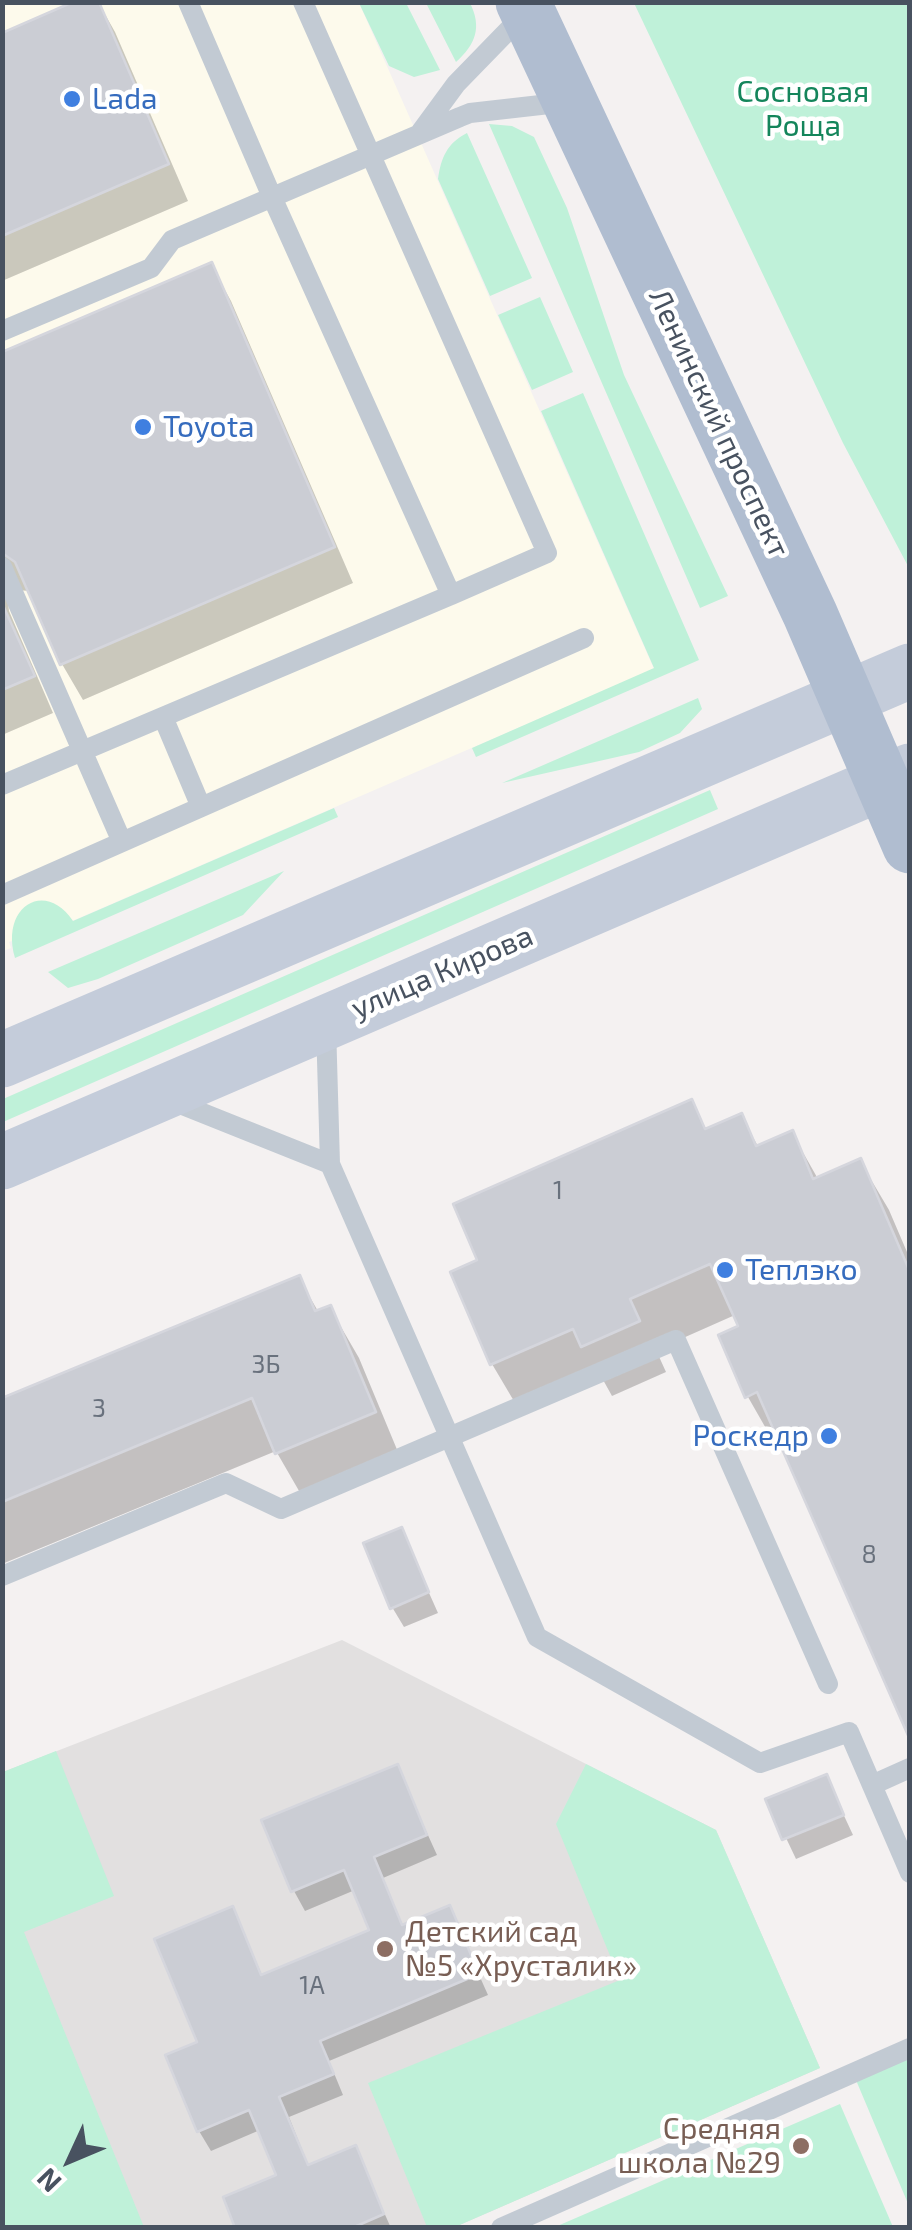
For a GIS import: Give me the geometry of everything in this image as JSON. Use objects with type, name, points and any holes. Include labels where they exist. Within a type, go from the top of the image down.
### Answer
[{"type":"main road","name":"Ленинский проспект","points":[[525,7],[810,614],[843,698],[895,777],[910,846]]},
{"type":"main road","points":[[9,1051],[910,671]]},
{"type":"main road","name":"улица Кирова","points":[[2,1162],[895,777]]},
{"type":"lane","points":[[188,2],[451,595]]},
{"type":"lane","points":[[2,786],[547,553],[303,2]]},
{"type":"lane","points":[[419,135],[456,84],[525,7]]},
{"type":"lane","points":[[2,331],[151,268],[172,240],[470,113],[570,102]]},
{"type":"lane","points":[[2,567],[122,842]]},
{"type":"lane","points":[[2,895],[584,638]]},
{"type":"lane","points":[[163,718],[201,807]]},
{"type":"lane","points":[[326,1022],[330,1164],[537,1637],[760,1762],[849,1732],[910,1873]]},
{"type":"lane","points":[[157,1095],[330,1164]]},
{"type":"lane","points":[[2,1576],[226,1482],[281,1509],[676,1340],[828,1684]]},
{"type":"lane","points":[[872,1785],[910,1768]]},
{"type":"lane","points":[[501,2228],[910,2048]]},
{"type":"shaded area","points":[[3,3],[359,3],[654,669],[72,921],[9,942],[11,948],[3,951]]},
{"type":"shaded area","name":"Детский сад №5 «Хрусталик»","points":[[342,1640],[716,1830],[820,2068],[455,2227],[3,2228],[3,1772]]},
{"type":"green space","points":[[359,3],[406,3],[440,70],[414,77],[389,66]]},
{"type":"green space","points":[[426,3],[470,3],[476,20],[475,35],[456,62]]},
{"type":"green space","name":"Сосновая Роща","points":[[634,3],[909,3],[909,568],[843,443]]},
{"type":"green space","points":[[489,124],[512,126],[534,137],[567,208],[624,375],[728,596],[700,608]]},
{"type":"green space","points":[[467,133],[532,278],[490,296],[438,179],[446,152]]},
{"type":"green space","points":[[540,297],[573,372],[532,390],[498,315]]},
{"type":"green space","points":[[583,393],[699,660],[476,757],[472,748],[654,668],[541,411]]},
{"type":"green space","points":[[698,698],[702,709],[680,733],[639,752],[502,783]]},
{"type":"green space","points":[[710,790],[718,809],[3,1122],[3,1099]]},
{"type":"green space","points":[[334,808],[338,817],[15,958],[14,925],[28,905],[50,902],[62,908],[73,921]]},
{"type":"green space","points":[[284,871],[243,915],[98,979],[68,988],[48,972]]},
{"type":"green space","points":[[56,1751],[114,1896],[24,1932],[144,2227],[3,2227],[3,1772]]},
{"type":"green space","points":[[586,1764],[716,1830],[820,2068],[455,2227],[427,2227],[368,2083],[620,1980],[556,1824]]},
{"type":"green space","points":[[909,2048],[909,2206],[853,2073]]},
{"type":"green space","name":"Средняя школа №29","points":[[840,2104],[893,2227],[555,2227]]},
{"type":"building","name":"Lada","points":[[73,2],[99,2],[169,164],[2,236],[2,33]]},
{"type":"building","name":"Toyota","points":[[212,262],[335,547],[60,665],[15,562],[2,553],[2,352]]},
{"type":"building","points":[[2,603],[35,676],[2,690]]},
{"type":"building","points":[[692,1099],[705,1129],[742,1113],[756,1146],[793,1130],[813,1179],[861,1158],[910,1272],[910,1740],[757,1392],[745,1398],[718,1335],[738,1326],[710,1264],[630,1299],[640,1321],[581,1347],[573,1329],[490,1365],[450,1272],[477,1260],[453,1204]]},
{"type":"building","points":[[300,1275],[315,1311],[331,1305],[376,1412],[275,1454],[252,1398],[2,1502],[2,1398]]},
{"type":"building","points":[[402,1527],[429,1592],[390,1609],[363,1543]]},
{"type":"building","points":[[398,1764],[427,1835],[374,1857],[402,1925],[450,1905],[479,1974],[320,2041],[334,2074],[279,2097],[308,2165],[356,2145],[384,2214],[352,2228],[235,2228],[223,2197],[276,2175],[249,2110],[197,2132],[165,2055],[197,2042],[154,1939],[233,1906],[261,1975],[369,1930],[344,1870],[291,1892],[261,1820]]},
{"type":"building","points":[[827,1774],[844,1815],[782,1840],[765,1799]]},
{"type":"place","name":"Lada","points":[[72,99]]},
{"type":"place","name":"Toyota","points":[[143,427]]},
{"type":"place","name":"Теплэко","points":[[725,1270]]},
{"type":"place","name":"Роскедр","points":[[829,1436]]},
{"type":"place","name":"Детский сад №5 «Хрусталик»","points":[[385,1949]]},
{"type":"place","name":"Средняя школа №29","points":[[801,2146]]}]
